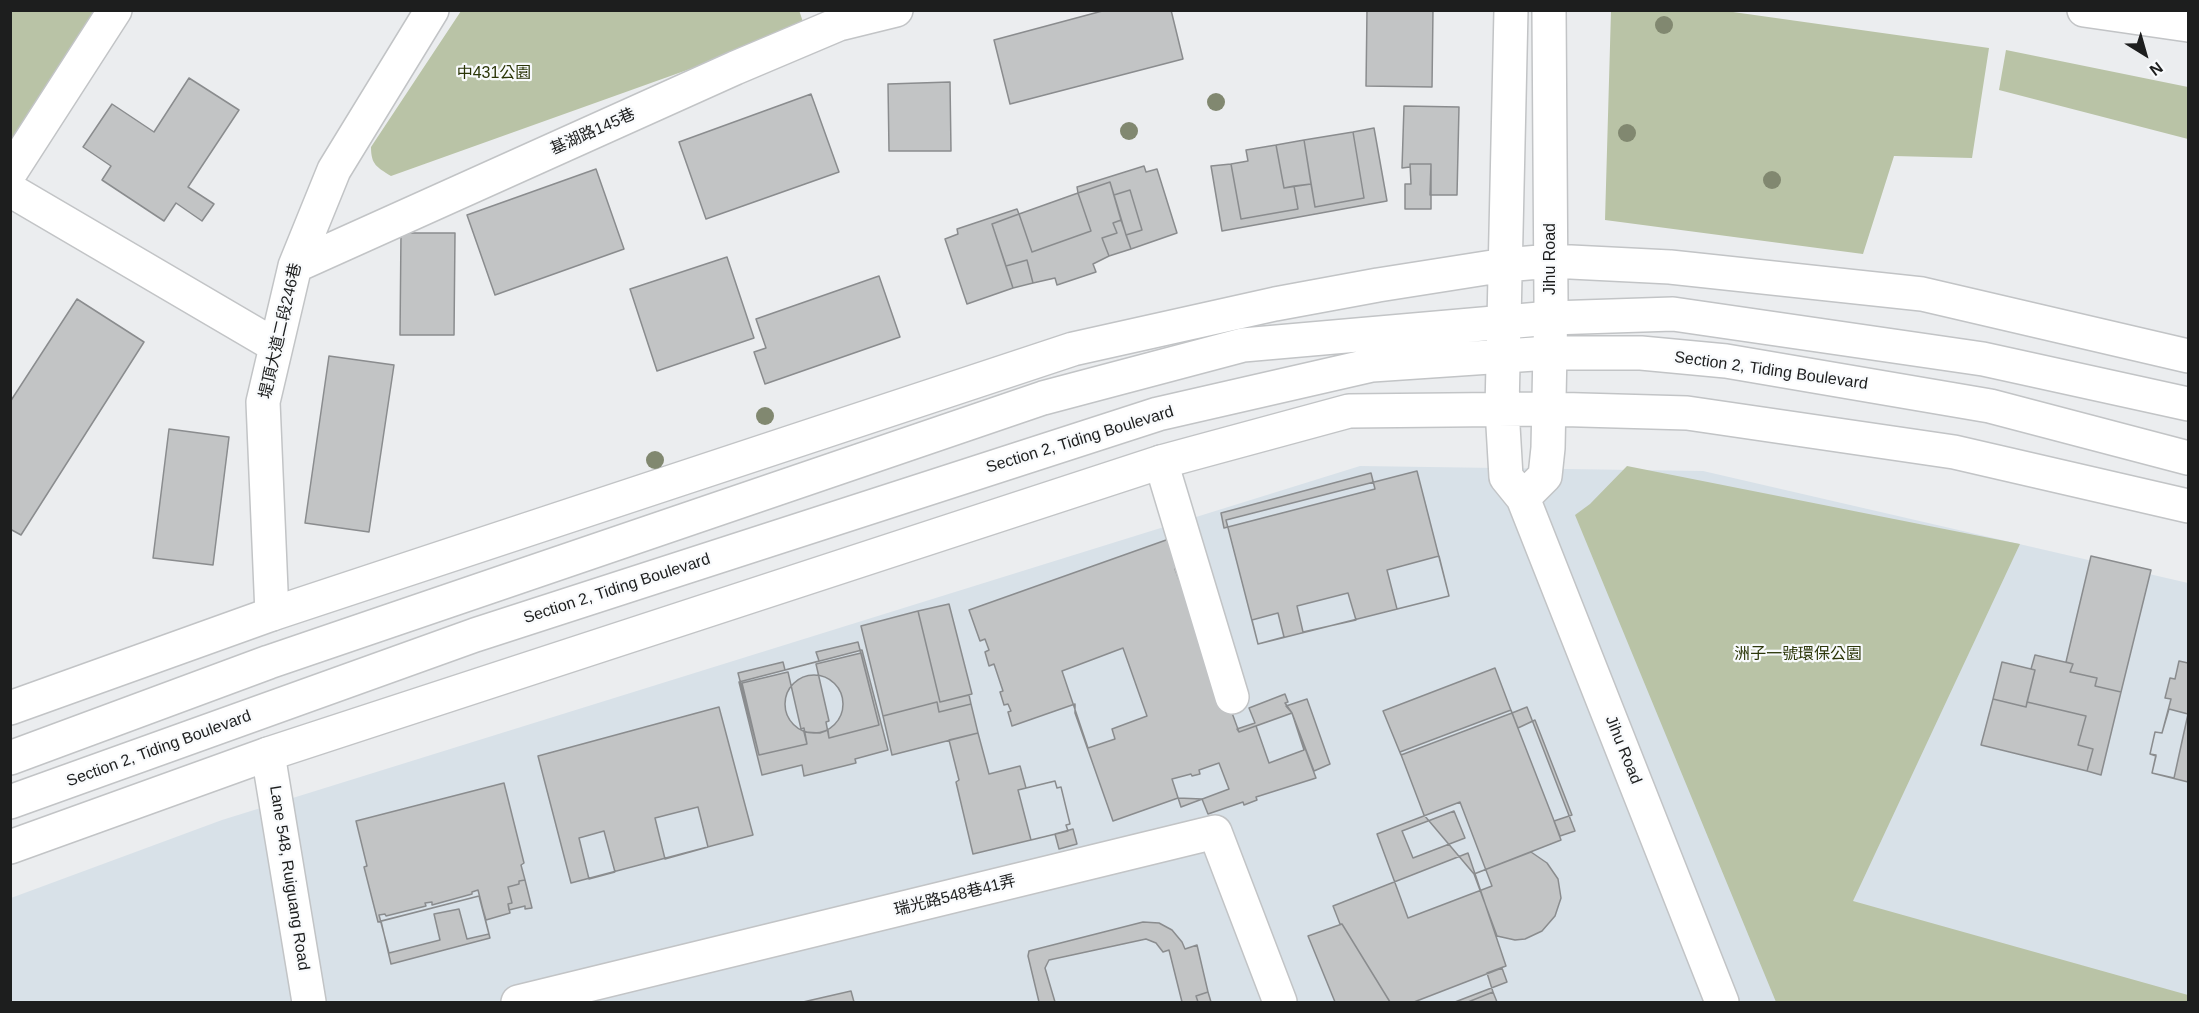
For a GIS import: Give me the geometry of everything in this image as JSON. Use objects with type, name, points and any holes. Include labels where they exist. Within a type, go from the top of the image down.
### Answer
[{"type":"main road","points":[[10,173],[115,10]]},
{"type":"main road","name":"堤頂大道二段246巷","points":[[272,614],[263,402],[295,266],[334,170],[432,10]]},
{"type":"main road","name":"基湖路145巷","points":[[295,266],[735,68],[836,17],[896,10]]},
{"type":"main road","name":"Jihu Road","points":[[1511,10],[1502,410],[1506,477],[1523,498],[1722,1002]]},
{"type":"main road","name":"Jihu Road","points":[[1523,498],[1545,476],[1548,448],[1547,409],[1551,318],[1549,10]]},
{"type":"main road","points":[[2084,10],[2188,25]]},
{"type":"main road","points":[[10,190],[276,346]]},
{"type":"main road","points":[[10,708],[272,614],[1073,349],[1275,304],[1505,265],[1551,261],[1670,267],[1922,294],[2188,356]]},
{"type":"main road","points":[[10,758],[269,662],[1043,398],[1243,345],[1504,321],[1673,314],[1983,359],[2188,404]]},
{"type":"main road","name":"Section 2, Tiding Boulevard","points":[[10,802],[475,635],[1158,414],[1372,365],[1549,353],[1641,353],[1726,361],[1990,406],[2188,458]]},
{"type":"main road","points":[[10,847],[268,754],[1161,462],[1349,411],[1547,409],[1687,413],[1954,452],[2188,506]]},
{"type":"main road","points":[[1161,462],[1232,697]]},
{"type":"main road","name":"Lane 548, Ruiguang Road","points":[[268,754],[309,1002]]},
{"type":"main road","name":"瑞光路548巷41弄","points":[[518,1002],[1215,832],[1280,1002]]},
{"type":"shaded area","points":[[1360,466],[1703,471],[2188,583],[2188,1002],[11,1002],[11,898],[222,820]]},
{"type":"green space","name":"中431公園","points":[[799,10],[803,22],[799,30],[391,176],[379,168],[372,158],[371,147],[461,11]]},
{"type":"green space","points":[[11,11],[119,11],[11,174]]},
{"type":"green space","points":[[1611,11],[1726,11],[1989,48],[1972,158],[1894,156],[1863,254],[1605,220]]},
{"type":"green space","points":[[2006,50],[2188,87],[2188,139],[1999,90]]},
{"type":"green space","name":"洲子一號環保公園","points":[[1627,466],[2020,544],[1853,901],[2188,995],[2188,1002],[1776,1002],[1575,515],[1590,504]]},
{"type":"building","points":[[1106,10],[1171,10],[1183,59],[1010,104],[994,40]]},
{"type":"building","points":[[1367,10],[1433,10],[1432,87],[1366,86]]},
{"type":"building","points":[[189,78],[239,110],[188,187],[214,204],[202,221],[176,203],[164,221],[102,180],[111,166],[83,147],[112,104],[154,132]]},
{"type":"building","points":[[950,82],[951,151],[889,151],[888,84]]},
{"type":"building","points":[[811,94],[839,172],[706,219],[679,142]]},
{"type":"building","points":[[1404,106],[1459,107],[1457,195],[1430,195],[1431,164],[1410,164],[1410,167],[1402,168]]},
{"type":"building","points":[[1374,128],[1387,201],[1222,231],[1211,166],[1231,164],[1241,219],[1298,209],[1294,186],[1311,184],[1315,207],[1364,198],[1353,132]]},
{"type":"building","points":[[1353,132],[1364,198],[1315,207],[1304,140]]},
{"type":"building","points":[[1304,140],[1311,184],[1284,188],[1276,145]]},
{"type":"building","points":[[1276,145],[1284,188],[1294,186],[1298,209],[1241,219],[1231,164],[1248,161],[1246,150]]},
{"type":"building","points":[[1410,164],[1431,164],[1431,209],[1405,209],[1405,184],[1411,184]]},
{"type":"building","points":[[1144,166],[1146,172],[1157,169],[1177,233],[1131,249],[1126,235],[1142,230],[1130,190],[1114,195],[1110,182],[1078,193],[1077,187]]},
{"type":"building","points":[[596,169],[624,249],[495,295],[467,215]]},
{"type":"building","points":[[1110,182],[1121,220],[1113,223],[1117,233],[1102,238],[1109,256],[1093,264],[1096,272],[1057,285],[1055,278],[1033,283],[1027,260],[1006,266],[992,224],[1019,214],[1032,252],[1091,231],[1078,193]]},
{"type":"building","points":[[1130,190],[1142,230],[1126,235],[1114,195]]},
{"type":"building","points":[[1078,193],[1091,231],[1032,252],[1019,214]]},
{"type":"building","points":[[1017,209],[1019,214],[992,224],[1013,288],[967,304],[945,239],[958,234],[957,229]]},
{"type":"building","points":[[1121,220],[1131,249],[1109,256],[1102,238],[1117,233],[1113,223]]},
{"type":"building","points":[[401,233],[455,233],[454,335],[400,335]]},
{"type":"building","points":[[727,257],[754,338],[657,371],[630,289]]},
{"type":"building","points":[[1027,260],[1033,283],[1013,288],[1006,266]]},
{"type":"building","points":[[879,276],[900,337],[765,384],[754,352],[766,348],[756,319]]},
{"type":"building","points":[[77,299],[144,342],[21,535],[10,529],[10,402]]},
{"type":"building","points":[[329,356],[394,365],[369,532],[305,523]]},
{"type":"building","points":[[169,429],[229,437],[213,565],[153,558]]},
{"type":"building","points":[[1417,471],[1449,596],[1258,644],[1226,520]]},
{"type":"building","points":[[1371,473],[1375,489],[1224,528],[1221,513]]},
{"type":"building","points":[[1169,539],[1179,567],[1175,569],[1179,580],[1183,579],[1239,732],[1292,713],[1316,778],[1256,797],[1257,800],[1244,805],[1243,802],[1208,814],[1202,799],[1178,798],[1113,821],[1075,713],[1075,704],[1012,726],[1008,712],[1011,711],[1008,704],[1004,705],[1000,692],[1003,691],[994,664],[989,666],[985,652],[989,650],[985,639],[980,641],[969,610]]},
{"type":"building","points":[[1439,556],[1449,596],[1397,609],[1387,570]]},
{"type":"building","points":[[2091,556],[2151,570],[2121,692],[2095,686],[2097,678],[2070,672],[2073,664],[2066,662]]},
{"type":"building","points":[[1348,593],[1356,620],[1303,632],[1297,606]]},
{"type":"building","points":[[949,604],[972,694],[940,702],[918,611]]},
{"type":"building","points":[[918,611],[940,702],[969,695],[971,704],[939,712],[937,702],[883,716],[861,626]]},
{"type":"building","points":[[1278,613],[1284,637],[1258,644],[1252,620]]},
{"type":"building","points":[[858,642],[879,725],[829,738],[828,730],[820,733],[804,732],[807,744],[759,755],[738,673],[783,662],[785,670],[819,661],[816,652]]},
{"type":"building","points":[[1123,648],[1147,716],[1112,729],[1115,739],[1088,748],[1062,671]]},
{"type":"building","points":[[862,650],[888,750],[855,759],[856,763],[804,776],[802,765],[762,775],[739,682]]},
{"type":"building","points":[[861,653],[879,725],[829,738],[826,722],[829,721],[816,664]]},
{"type":"building","points":[[2035,655],[2073,664],[2070,672],[2097,678],[2095,686],[2121,692],[2101,775],[2087,771],[2093,749],[2078,745],[2086,716],[2027,702],[2035,670],[2031,669]]},
{"type":"building","points":[[2179,661],[2188,663],[2188,782],[2152,773],[2156,755],[2150,754],[2155,732],[2162,733],[2171,699],[2165,698],[2170,678],[2175,679]]},
{"type":"building","points":[[2002,662],[2035,670],[2026,707],[1993,699]]},
{"type":"building","points":[[1495,668],[1512,713],[1401,755],[1383,711]]},
{"type":"building","points":[[788,672],[801,729],[804,728],[807,744],[759,755],[742,683]]},
{"type":"building","points":[[808,675],[820,675],[835,683],[843,698],[843,710],[835,725],[820,733],[808,733],[793,725],[785,710],[785,698],[793,683]]},
{"type":"building","points":[[1285,694],[1288,702],[1285,703],[1292,713],[1239,732],[1237,729],[1255,723],[1249,708]]},
{"type":"building","points":[[1307,699],[1330,764],[1314,771],[1292,713],[1286,706]]},
{"type":"building","points":[[1993,699],[2026,707],[2027,702],[2086,716],[2078,745],[2093,749],[2087,771],[1981,745]]},
{"type":"building","points":[[937,702],[939,712],[971,704],[978,733],[892,755],[883,716]]},
{"type":"building","points":[[719,707],[753,835],[571,883],[538,756]]},
{"type":"building","points":[[1527,707],[1575,831],[1560,836],[1512,713]]},
{"type":"building","points":[[2169,709],[2188,714],[2174,778],[2152,773],[2156,756],[2150,754],[2155,732],[2162,733]]},
{"type":"building","points":[[1511,710],[1518,728],[1535,720],[1572,815],[1554,821],[1561,840],[1474,874],[1424,815],[1400,752]]},
{"type":"building","points":[[1292,713],[1304,750],[1269,763],[1256,726]]},
{"type":"building","points":[[978,733],[989,774],[1020,766],[1026,788],[1055,781],[1057,788],[1061,787],[1070,824],[1066,825],[1068,831],[973,854],[956,782],[959,780],[949,740]]},
{"type":"building","points":[[1219,763],[1229,789],[1181,807],[1172,779],[1200,774],[1199,770]]},
{"type":"building","points":[[1055,781],[1057,788],[1061,787],[1070,824],[1066,825],[1068,831],[1031,840],[1018,790]]},
{"type":"building","points":[[504,783],[524,863],[521,865],[525,880],[508,887],[512,903],[508,904],[510,913],[486,920],[479,896],[378,922],[364,867],[367,866],[356,821]]},
{"type":"building","points":[[1460,802],[1492,886],[1408,918],[1377,834]]},
{"type":"building","points":[[698,807],[708,847],[665,859],[655,818]]},
{"type":"building","points":[[1454,811],[1465,838],[1413,858],[1402,831]]},
{"type":"building","points":[[1073,829],[1077,844],[1059,849],[1055,834]]},
{"type":"building","points":[[604,831],[615,872],[589,879],[579,838]]},
{"type":"building","points":[[1531,852],[1547,863],[1558,879],[1561,898],[1555,916],[1542,931],[1525,939],[1515,940],[1497,936],[1474,874]]},
{"type":"building","points":[[1468,853],[1506,966],[1487,973],[1493,992],[1468,1002],[1390,1002],[1340,924],[1333,906]]},
{"type":"building","points":[[525,880],[532,908],[525,909],[525,906],[509,910],[508,904],[512,903],[508,887]]},
{"type":"building","points":[[478,890],[489,934],[467,939],[459,909],[434,914],[440,940],[389,953],[379,915],[385,914],[386,916],[426,906],[425,903],[432,902],[432,905],[472,894]]},
{"type":"building","points":[[479,896],[490,938],[391,964],[381,921]]},
{"type":"building","points":[[1143,922],[1159,923],[1172,930],[1185,949],[1197,945],[1208,992],[1196,996],[1198,1002],[1039,1002],[1028,956],[1029,951]]},
{"type":"building","points":[[1342,924],[1390,1002],[1335,1002],[1308,936]]},
{"type":"building","points":[[1146,939],[1156,943],[1163,952],[1169,950],[1182,1002],[1055,1002],[1045,968],[1049,960]]},
{"type":"building","points":[[1502,968],[1507,982],[1455,1002],[1414,1002]]},
{"type":"building","points":[[851,991],[854,1002],[803,1002]]},
{"type":"building","points":[[1208,992],[1211,1002],[1198,1002],[1196,996]]},
{"type":"building","points":[[1493,992],[1497,1002],[1468,1002]]}]
